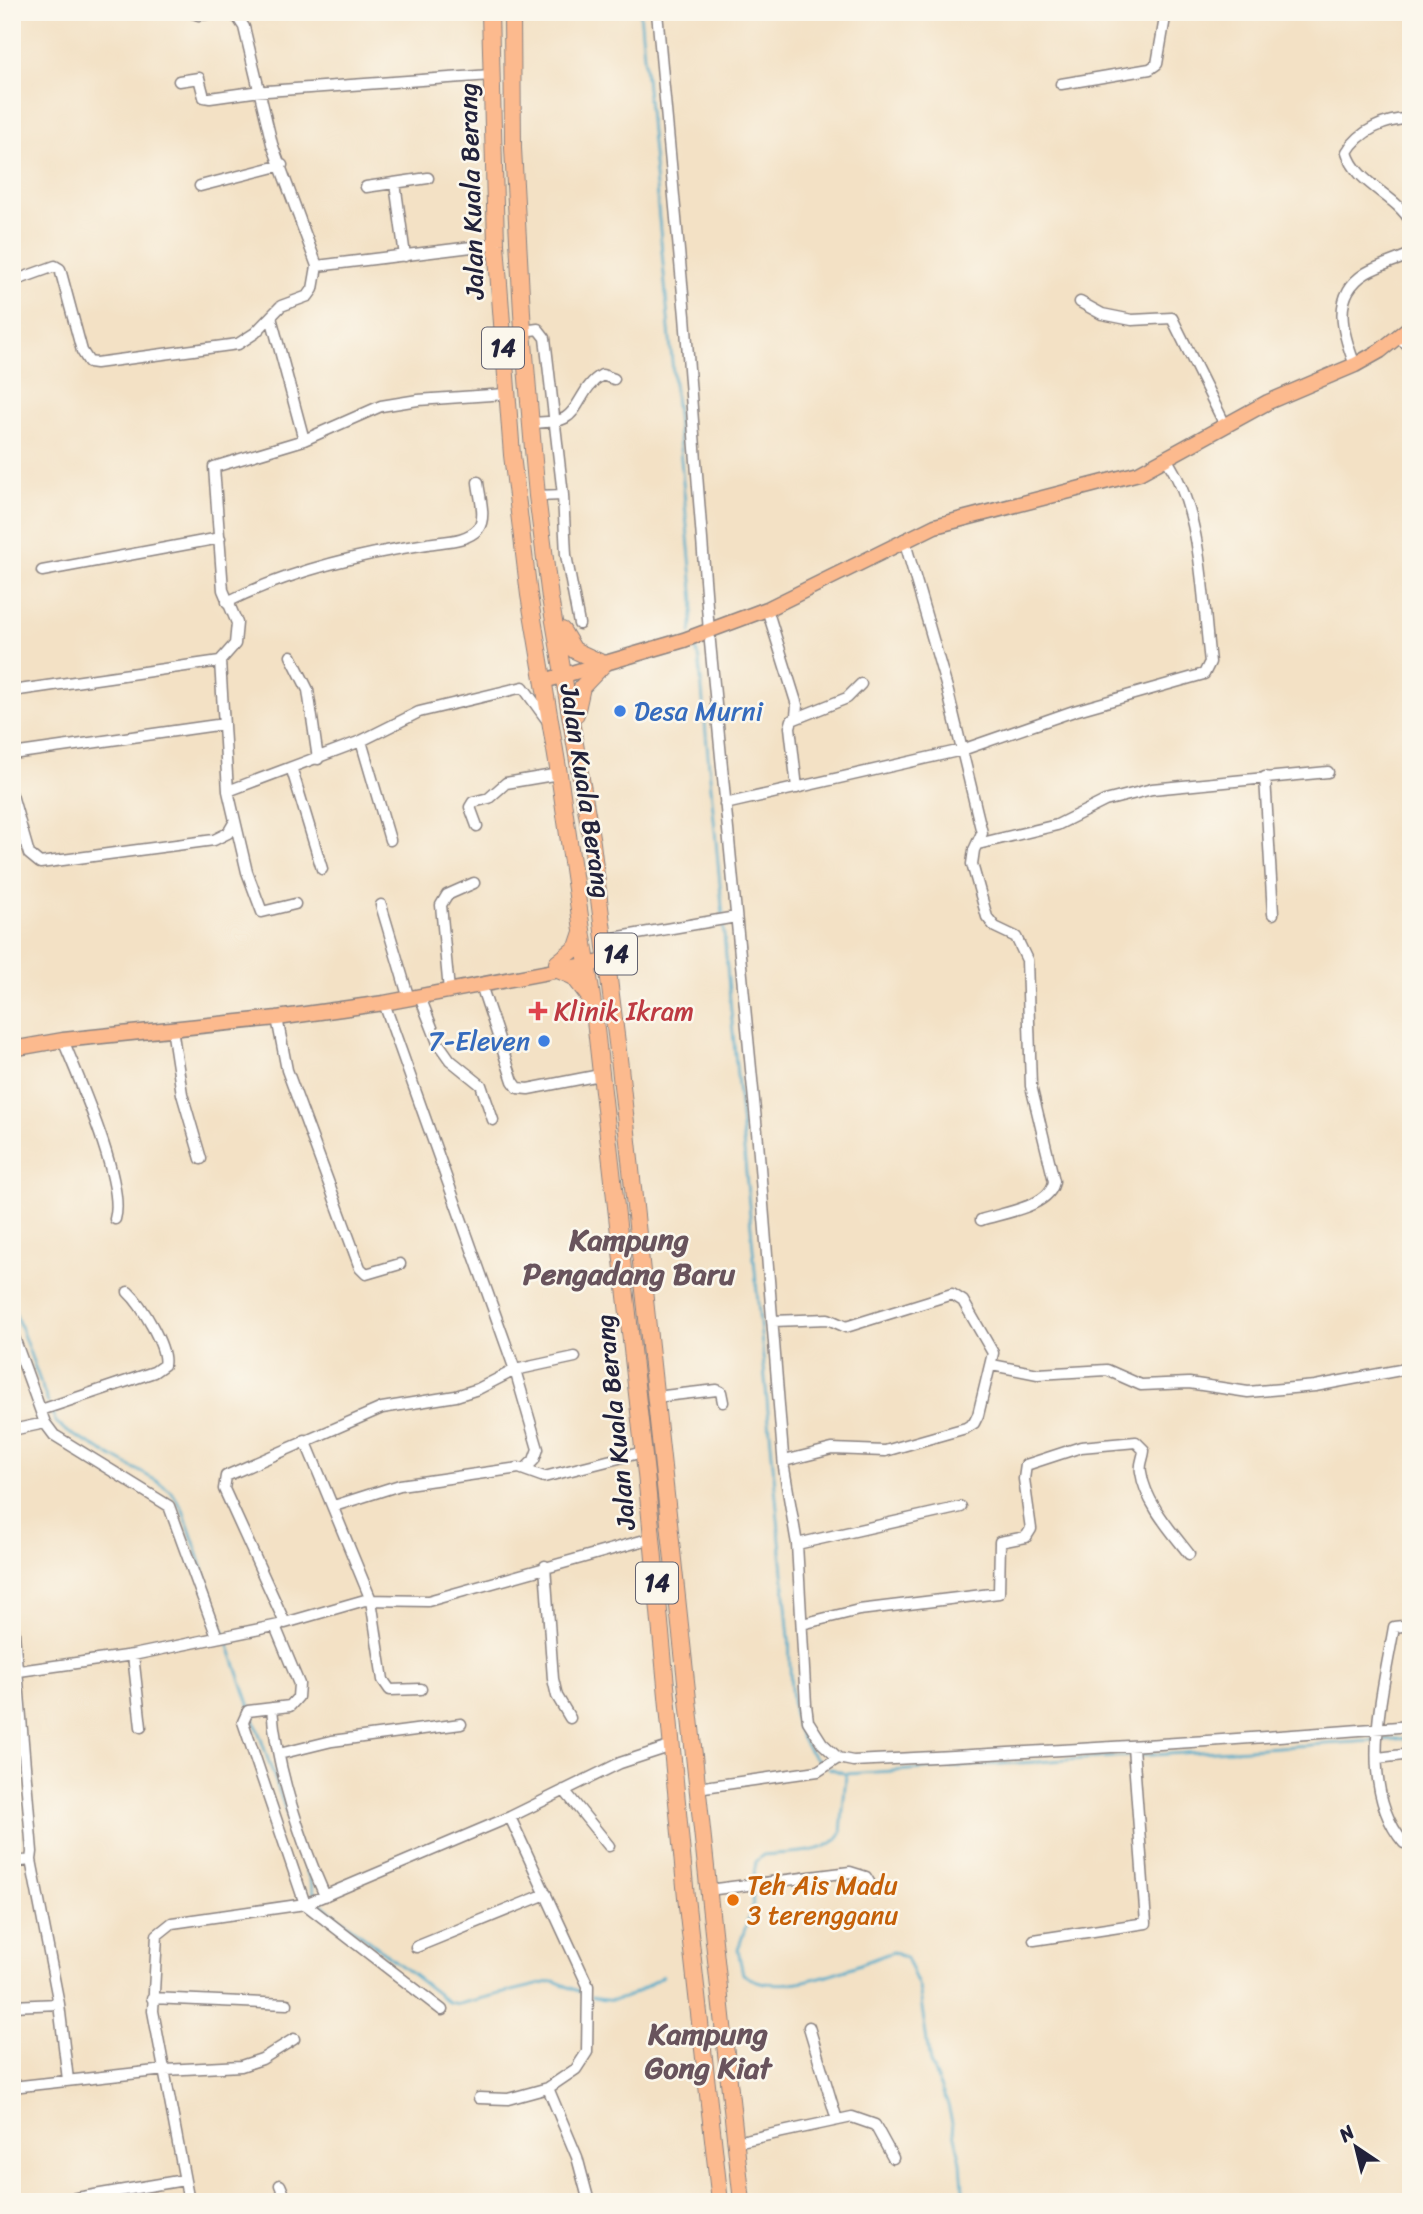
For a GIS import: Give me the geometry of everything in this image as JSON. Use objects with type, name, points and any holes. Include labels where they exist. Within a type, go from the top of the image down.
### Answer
[{"type":"highway","name":"Jalan Kuala Berang","points":[[490,12],[496,244],[506,394],[529,595],[588,960],[643,1452],[720,2202]]},
{"type":"highway","name":"Jalan Kuala Berang","points":[[512,12],[513,148],[523,331],[537,496],[550,598],[566,675],[592,843],[603,873],[620,1067],[742,2202]]},
{"type":"highway","points":[[529,595],[542,589],[539,568],[545,558]]},
{"type":"highway","points":[[550,598],[563,633],[574,650],[604,664],[589,678],[577,700],[577,751]]},
{"type":"highway","points":[[582,926],[577,947],[558,967],[580,983],[594,1011]]},
{"type":"highway","name":"Jalan Kuala Berang","points":[[609,950],[623,1015],[620,1067]]},
{"type":"main road","points":[[544,681],[684,640],[767,609],[904,539],[969,515],[1139,473],[1167,460],[1268,402],[1405,342],[1411,326]]},
{"type":"main road","points":[[12,1049],[63,1040],[277,1018],[384,1003],[481,985],[588,960],[609,950]]},
{"type":"street","points":[[190,12],[199,15],[218,12]]},
{"type":"street","points":[[22,278],[55,267],[60,269],[82,351],[92,363],[238,344],[281,306],[308,296],[313,289],[317,266],[282,165],[272,144],[244,27],[238,18],[226,12]]},
{"type":"street","points":[[657,12],[685,316],[707,632],[726,804],[733,917],[773,1321],[784,1461],[797,1544],[808,1721],[836,1760]]},
{"type":"street","points":[[1060,84],[1150,69],[1157,64],[1167,12]]},
{"type":"street","points":[[179,81],[199,78],[206,98],[491,75]]},
{"type":"street","points":[[1411,120],[1380,125],[1357,139],[1347,152],[1361,176],[1394,201],[1411,222]]},
{"type":"street","points":[[200,186],[282,165]]},
{"type":"street","points":[[366,187],[428,178]]},
{"type":"street","points":[[396,183],[405,256]]},
{"type":"street","points":[[317,266],[496,244]]},
{"type":"street","points":[[1355,365],[1342,332],[1341,319],[1347,292],[1367,272],[1411,254]]},
{"type":"street","points":[[1080,302],[1102,314],[1132,320],[1172,317],[1225,425]]},
{"type":"street","points":[[271,317],[304,440]]},
{"type":"street","points":[[523,331],[538,329],[545,338],[563,495],[566,555],[579,624]]},
{"type":"street","points":[[531,423],[562,420],[572,412],[593,380],[602,375],[614,379]]},
{"type":"street","points":[[12,691],[220,661],[235,644],[237,623],[223,590],[214,467],[304,440],[381,406],[418,400],[506,394]]},
{"type":"street","points":[[726,804],[962,750],[1074,711],[1204,674],[1209,670],[1193,524],[1182,485],[1167,460]]},
{"type":"street","points":[[227,602],[262,586],[382,551],[457,539],[470,534],[478,528],[482,519],[478,482]]},
{"type":"street","points":[[537,496],[563,495]]},
{"type":"street","points":[[42,571],[220,538]]},
{"type":"street","points":[[904,539],[982,833],[974,850],[972,864],[987,917],[995,927],[1016,937],[1027,960],[1031,1086],[1054,1181],[1049,1193],[1038,1201],[981,1220]]},
{"type":"street","points":[[545,558],[566,555]]},
{"type":"street","points":[[767,609],[797,705],[796,716],[790,727],[797,788]]},
{"type":"street","points":[[291,656],[308,690],[318,759]]},
{"type":"street","points":[[220,661],[228,791],[247,872],[262,912],[295,904]]},
{"type":"street","points":[[796,716],[847,698],[861,684]]},
{"type":"street","points":[[228,791],[292,770],[361,741],[419,712],[523,687],[552,727]]},
{"type":"street","points":[[12,754],[224,723]]},
{"type":"street","points":[[361,741],[390,840]]},
{"type":"street","points":[[292,770],[323,869]]},
{"type":"street","points":[[978,844],[1057,825],[1085,809],[1130,794],[1182,785],[1328,772]]},
{"type":"street","points":[[477,826],[470,807],[473,802],[489,799],[506,783],[559,774]]},
{"type":"street","points":[[1265,778],[1273,914]]},
{"type":"street","points":[[12,795],[29,853],[40,863],[214,840],[228,833],[235,821]]},
{"type":"street","points":[[449,991],[441,905],[447,895],[474,883]]},
{"type":"street","points":[[381,905],[414,998],[450,1060],[481,1085],[493,1120]]},
{"type":"street","points":[[609,950],[733,917]]},
{"type":"street","points":[[481,985],[513,1081],[518,1088],[528,1089],[600,1075]]},
{"type":"street","points":[[334,1506],[400,1485],[525,1469],[534,1461],[538,1449],[515,1370],[384,1003]]},
{"type":"street","points":[[277,1018],[283,1058],[360,1269],[366,1274],[400,1264]]},
{"type":"street","points":[[172,1028],[182,1094],[201,1159]]},
{"type":"street","points":[[63,1040],[94,1119],[119,1202],[115,1219]]},
{"type":"street","points":[[43,1410],[153,1372],[164,1365],[164,1352],[142,1309],[128,1292]]},
{"type":"street","points":[[773,1321],[828,1319],[846,1327],[952,1294],[958,1296],[990,1345],[992,1365],[978,1415],[967,1428],[886,1451],[832,1449],[784,1461]]},
{"type":"street","points":[[12,1332],[43,1410],[45,1423],[54,1435],[169,1506],[223,1635]]},
{"type":"street","points":[[442,2010],[308,1903],[244,1730],[244,1715],[259,1708],[293,1704],[300,1692],[280,1624],[223,1483],[226,1476],[234,1470],[383,1408],[478,1389],[515,1370],[575,1357]]},
{"type":"street","points":[[992,1365],[1038,1374],[1107,1370],[1141,1385],[1189,1383],[1248,1392],[1315,1386],[1411,1368]]},
{"type":"street","points":[[655,1397],[717,1390],[723,1402]]},
{"type":"street","points":[[12,1430],[45,1423]]},
{"type":"street","points":[[305,1440],[371,1600],[386,1686],[396,1692],[421,1689]]},
{"type":"street","points":[[802,1624],[859,1610],[999,1593],[1000,1542],[1026,1537],[1031,1529],[1024,1479],[1026,1465],[1081,1447],[1136,1442],[1140,1445],[1144,1455],[1140,1467],[1142,1479],[1164,1522],[1189,1554]]},
{"type":"street","points":[[525,1469],[537,1477],[544,1477],[643,1452]]},
{"type":"street","points":[[797,1544],[961,1507]]},
{"type":"street","points":[[19,1671],[133,1655],[280,1624],[371,1600],[428,1601],[652,1538]]},
{"type":"street","points":[[545,1566],[553,1679],[557,1696],[570,1718]]},
{"type":"street","points":[[12,1608],[19,1671],[18,1739],[31,1860],[59,2004],[68,2080]]},
{"type":"street","points":[[1411,1625],[1394,1627],[1377,1732],[1384,1809],[1399,1838],[1404,1843],[1411,1842]]},
{"type":"street","points":[[133,1655],[141,1727]]},
{"type":"street","points":[[272,1708],[279,1754],[297,1823],[323,1897]]},
{"type":"street","points":[[279,1754],[332,1741],[461,1724]]},
{"type":"street","points":[[697,1788],[818,1771],[836,1760],[974,1752],[1134,1750],[1377,1732],[1411,1726]]},
{"type":"street","points":[[189,2202],[152,1998],[157,1935],[166,1926],[308,1903],[510,1817],[620,1763],[672,1746]]},
{"type":"street","points":[[1034,1940],[1146,1923],[1134,1750]]},
{"type":"street","points":[[1378,1754],[1411,1754]]},
{"type":"street","points":[[564,1790],[609,1846]]},
{"type":"street","points":[[480,2098],[508,2099],[548,2088],[583,2062],[587,2052],[588,1986],[510,1817]]},
{"type":"street","points":[[12,1862],[31,1860]]},
{"type":"street","points":[[708,1890],[850,1872],[866,1877],[875,1892]]},
{"type":"street","points":[[416,1947],[546,1894]]},
{"type":"street","points":[[152,1998],[288,2004]]},
{"type":"street","points":[[12,2006],[59,2004]]},
{"type":"street","points":[[809,2027],[837,2120]]},
{"type":"street","points":[[12,2087],[251,2063],[294,2039]]},
{"type":"street","points":[[548,2088],[577,2157],[589,2202]]},
{"type":"street","points":[[736,2142],[852,2117],[870,2122],[879,2130],[893,2158]]},
{"type":"street","points":[[52,2202],[102,2199],[184,2180]]},
{"type":"street","points":[[280,2185],[287,2202]]},
{"type":"waterway","points":[[640,12],[694,602],[691,633]]},
{"type":"waterway","points":[[693,643],[699,658],[723,917]]},
{"type":"waterway","points":[[723,924],[789,1638],[793,1707],[802,1739],[811,1753],[824,1765]]},
{"type":"waterway","points":[[12,1304],[48,1403]]},
{"type":"waterway","points":[[50,1409],[56,1422],[66,1431],[172,1492],[183,1510],[225,1634]]},
{"type":"waterway","points":[[227,1640],[250,1707]]},
{"type":"waterway","points":[[252,1713],[315,1895]]},
{"type":"waterway","points":[[1380,1740],[1411,1738]]},
{"type":"waterway","points":[[1136,1756],[1373,1741]]},
{"type":"waterway","points":[[829,1768],[846,1774],[1129,1756]]},
{"type":"waterway","points":[[753,1880],[756,1861],[763,1855],[806,1852],[827,1846],[835,1840],[841,1833],[846,1775]]},
{"type":"waterway","points":[[753,1887],[753,1904],[738,1950],[743,1974],[758,1981],[776,1984],[817,1978],[893,1952],[906,1958],[919,1987],[930,2063],[948,2105],[961,2162],[964,2202]]},
{"type":"waterway","points":[[318,1901],[448,2002],[458,2004],[554,1981],[586,1994]]},
{"type":"waterway","points":[[592,1997],[602,2000],[620,1999],[663,1976]]},
{"type":"place","name":"Desa Murni","points":[[620,711]]},
{"type":"place","name":"Klinik Ikram","points":[[538,1011]]},
{"type":"place","name":"7-Eleven","points":[[544,1041]]},
{"type":"place","name":"Teh Ais Madu 3 terengganu","points":[[733,1900]]},
{"type":"district","name":"Kampung Pengadang Baru","points":[[629,1257]]},
{"type":"district","name":"Kampung Gong Kiat","points":[[708,2051]]}]
